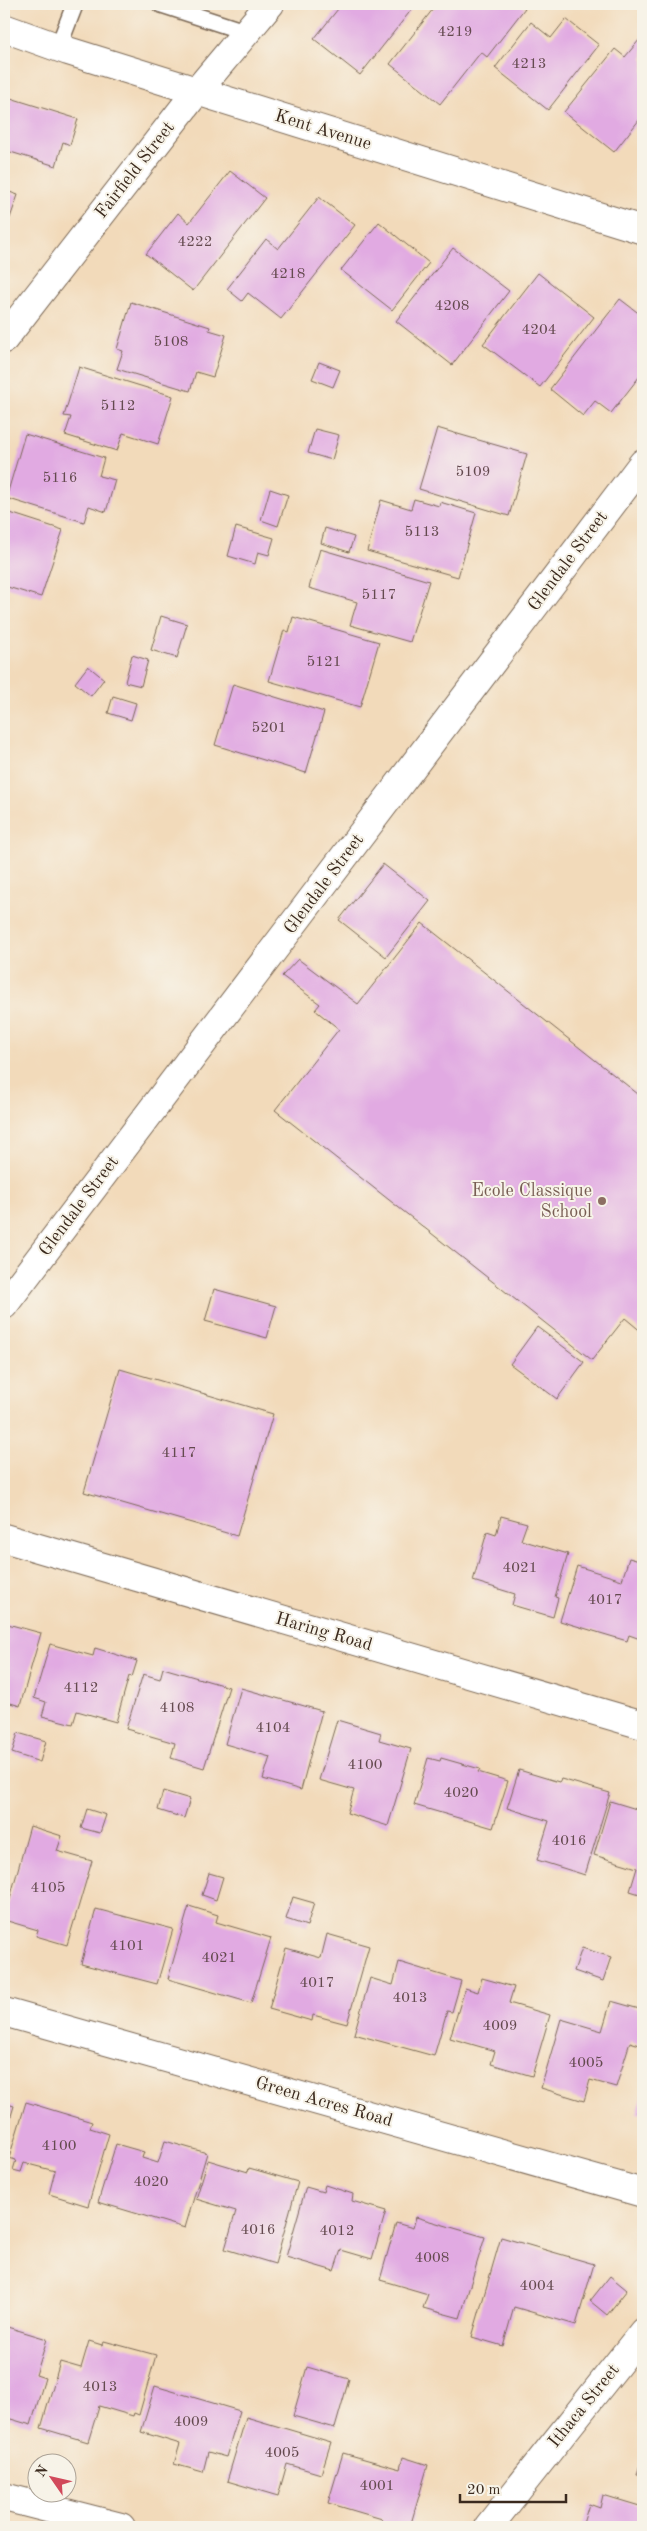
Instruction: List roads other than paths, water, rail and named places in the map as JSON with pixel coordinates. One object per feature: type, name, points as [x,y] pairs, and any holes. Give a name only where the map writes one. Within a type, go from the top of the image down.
[{"type":"street","name":"Fairfield Street","points":[[4,339],[197,91],[270,4]]},
{"type":"street","name":"Kent Avenue","points":[[4,28],[58,48],[643,230]]},
{"type":"street","name":"Glendale Street","points":[[4,1305],[643,463]]},
{"type":"street","name":"Haring Road","points":[[4,1538],[643,1725]]},
{"type":"street","name":"Green Acres Road","points":[[4,2012],[643,2193]]},
{"type":"street","name":"Ithaca Street","points":[[488,2527],[643,2332]]},
{"type":"street","points":[[4,2497],[121,2527]]},
{"type":"lane","points":[[58,48],[76,4]]},
{"type":"lane","points":[[160,4],[246,32]]},
{"type":"place","name":"Ecole Classique School","points":[[602,1201]]}]
